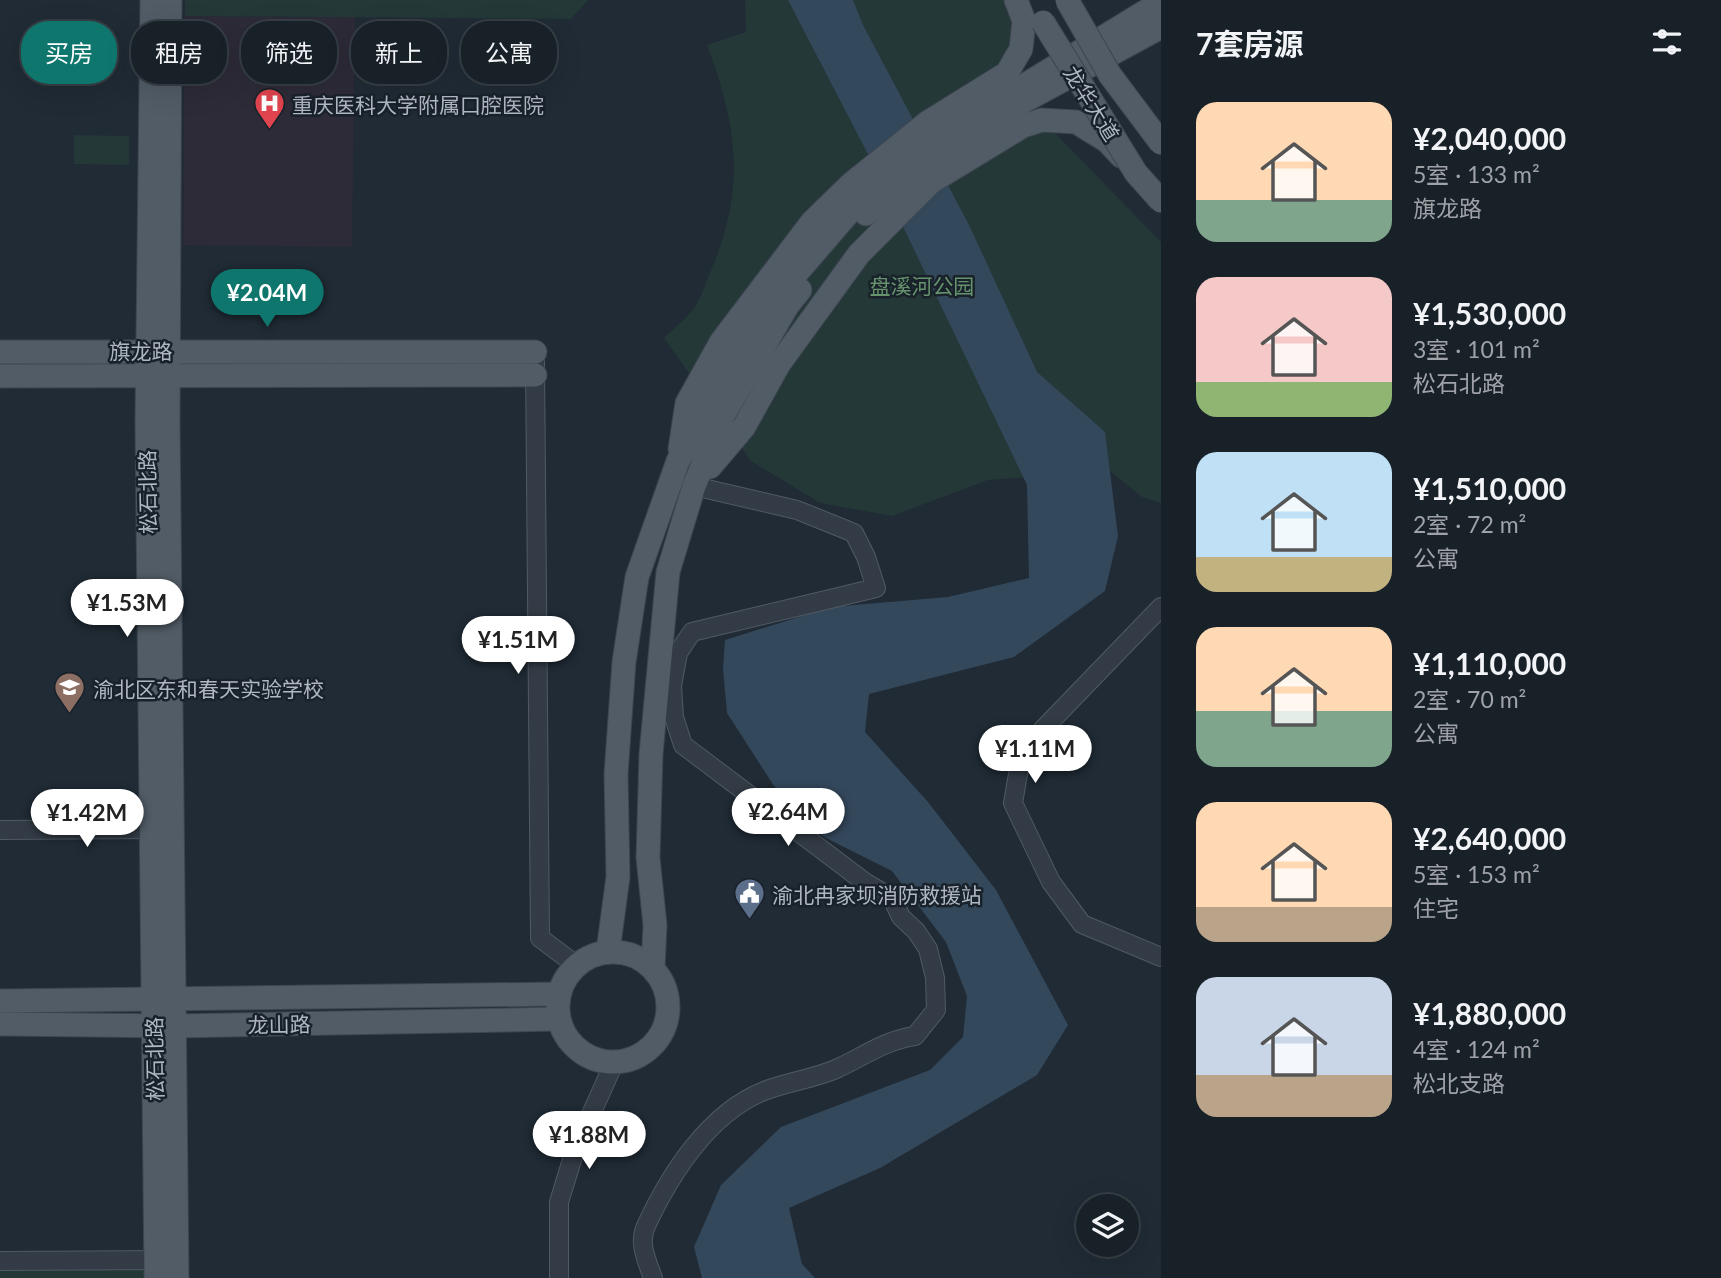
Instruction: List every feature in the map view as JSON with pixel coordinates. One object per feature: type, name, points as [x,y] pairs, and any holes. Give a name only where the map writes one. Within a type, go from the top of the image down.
[{"type":"main road","name":"松石北路","points":[[152,0],[167,1269]]},
{"type":"main road","name":"松石北路","points":[[158,350],[170,0]]},
{"type":"main road","points":[[995,100],[1021,49],[1024,21],[1016,0]]},
{"type":"main road","name":"龙华大道","points":[[1031,0],[1136,173],[1161,201]]},
{"type":"main road","name":"龙华大道","points":[[1067,0],[1110,75],[1161,143]]},
{"type":"main road","points":[[608,951],[618,877],[616,774],[624,662],[637,577],[678,461],[706,413],[732,358],[764,311],[828,232],[870,209],[995,100],[1161,2]]},
{"type":"main road","points":[[653,968],[654,925],[648,858],[652,741],[668,572],[694,486],[724,414],[828,232],[851,184],[928,121],[995,100],[1161,27]]},
{"type":"main road","points":[[694,486],[744,427],[779,365],[859,254],[931,183],[1013,131],[1042,120],[1076,122],[1107,141],[1136,173]]},
{"type":"main road","name":"旗龙路","points":[[0,352],[535,352]]},
{"type":"main road","points":[[0,376],[535,375]]},
{"type":"main road","points":[[608,951],[640,958],[653,968],[664,983],[668,1000],[667,1019],[660,1036],[640,1054],[614,1063],[595,1060],[578,1051],[565,1036],[558,1019],[558,994],[565,978],[576,965],[591,955],[608,951]]},
{"type":"main road","name":"龙山路","points":[[0,1001],[558,994]]},
{"type":"main road","name":"龙山路","points":[[0,1024],[165,1026],[558,1019]]},
{"type":"street","points":[[535,352],[540,938],[576,965]]},
{"type":"street","points":[[653,1278],[644,1255],[643,1233],[671,1174],[690,1151],[731,1111],[763,1091],[836,1069],[894,1039],[915,1037],[936,1010],[934,978],[928,949],[916,931],[901,917],[892,898],[866,883],[683,745],[674,717],[672,686],[678,653],[692,632],[876,588],[866,557],[853,533],[797,510],[694,486]]},
{"type":"street","points":[[1161,607],[1022,751],[1013,803],[1051,882],[1082,924],[1161,957]]},
{"type":"street","points":[[0,830],[162,829]]},
{"type":"street","points":[[559,1278],[559,1202],[575,1150],[614,1063]]},
{"type":"street","points":[[0,1261],[167,1269]]},
{"type":"shaded area","name":"重庆医科大学附属口腔医院","points":[[185,16],[355,17],[355,21],[351,21],[351,84],[354,84],[352,247],[183,245],[184,84],[227,84],[227,21],[185,21]]},
{"type":"green space","points":[[185,0],[588,0],[571,19],[185,16]]},
{"type":"green space","name":"盘溪河公园","points":[[745,0],[1008,0],[1014,20],[1013,38],[1006,54],[994,70],[1161,242],[1161,503],[1142,497],[1110,471],[988,480],[892,516],[820,503],[751,461],[664,338],[687,316],[699,299],[723,238],[730,210],[734,156],[731,129],[707,45],[746,32]]},
{"type":"green space","points":[[74,135],[129,136],[129,165],[74,164]]},
{"type":"green space","points":[[153,1266],[153,1278],[0,1278],[0,1267]]},
{"type":"water","points":[[788,0],[853,0],[863,25],[969,225],[1037,372],[1105,432],[1118,536],[1105,591],[1014,657],[869,694],[865,732],[928,802],[996,890],[1068,1025],[1037,1075],[880,1168],[789,1208],[802,1264],[815,1278],[702,1278],[694,1247],[721,1185],[781,1127],[930,1070],[963,1037],[967,996],[946,942],[892,871],[822,836],[774,786],[727,713],[723,669],[725,640],[831,607],[948,597],[1029,578],[1027,485],[872,162]]},
{"type":"place","name":"重庆医科大学附属口腔医院","points":[[269,131]]},
{"type":"place","name":"渝北区东和春天实验学校","points":[[70,715]]},
{"type":"place","name":"渝北冉家坝消防救援站","points":[[749,921]]}]
